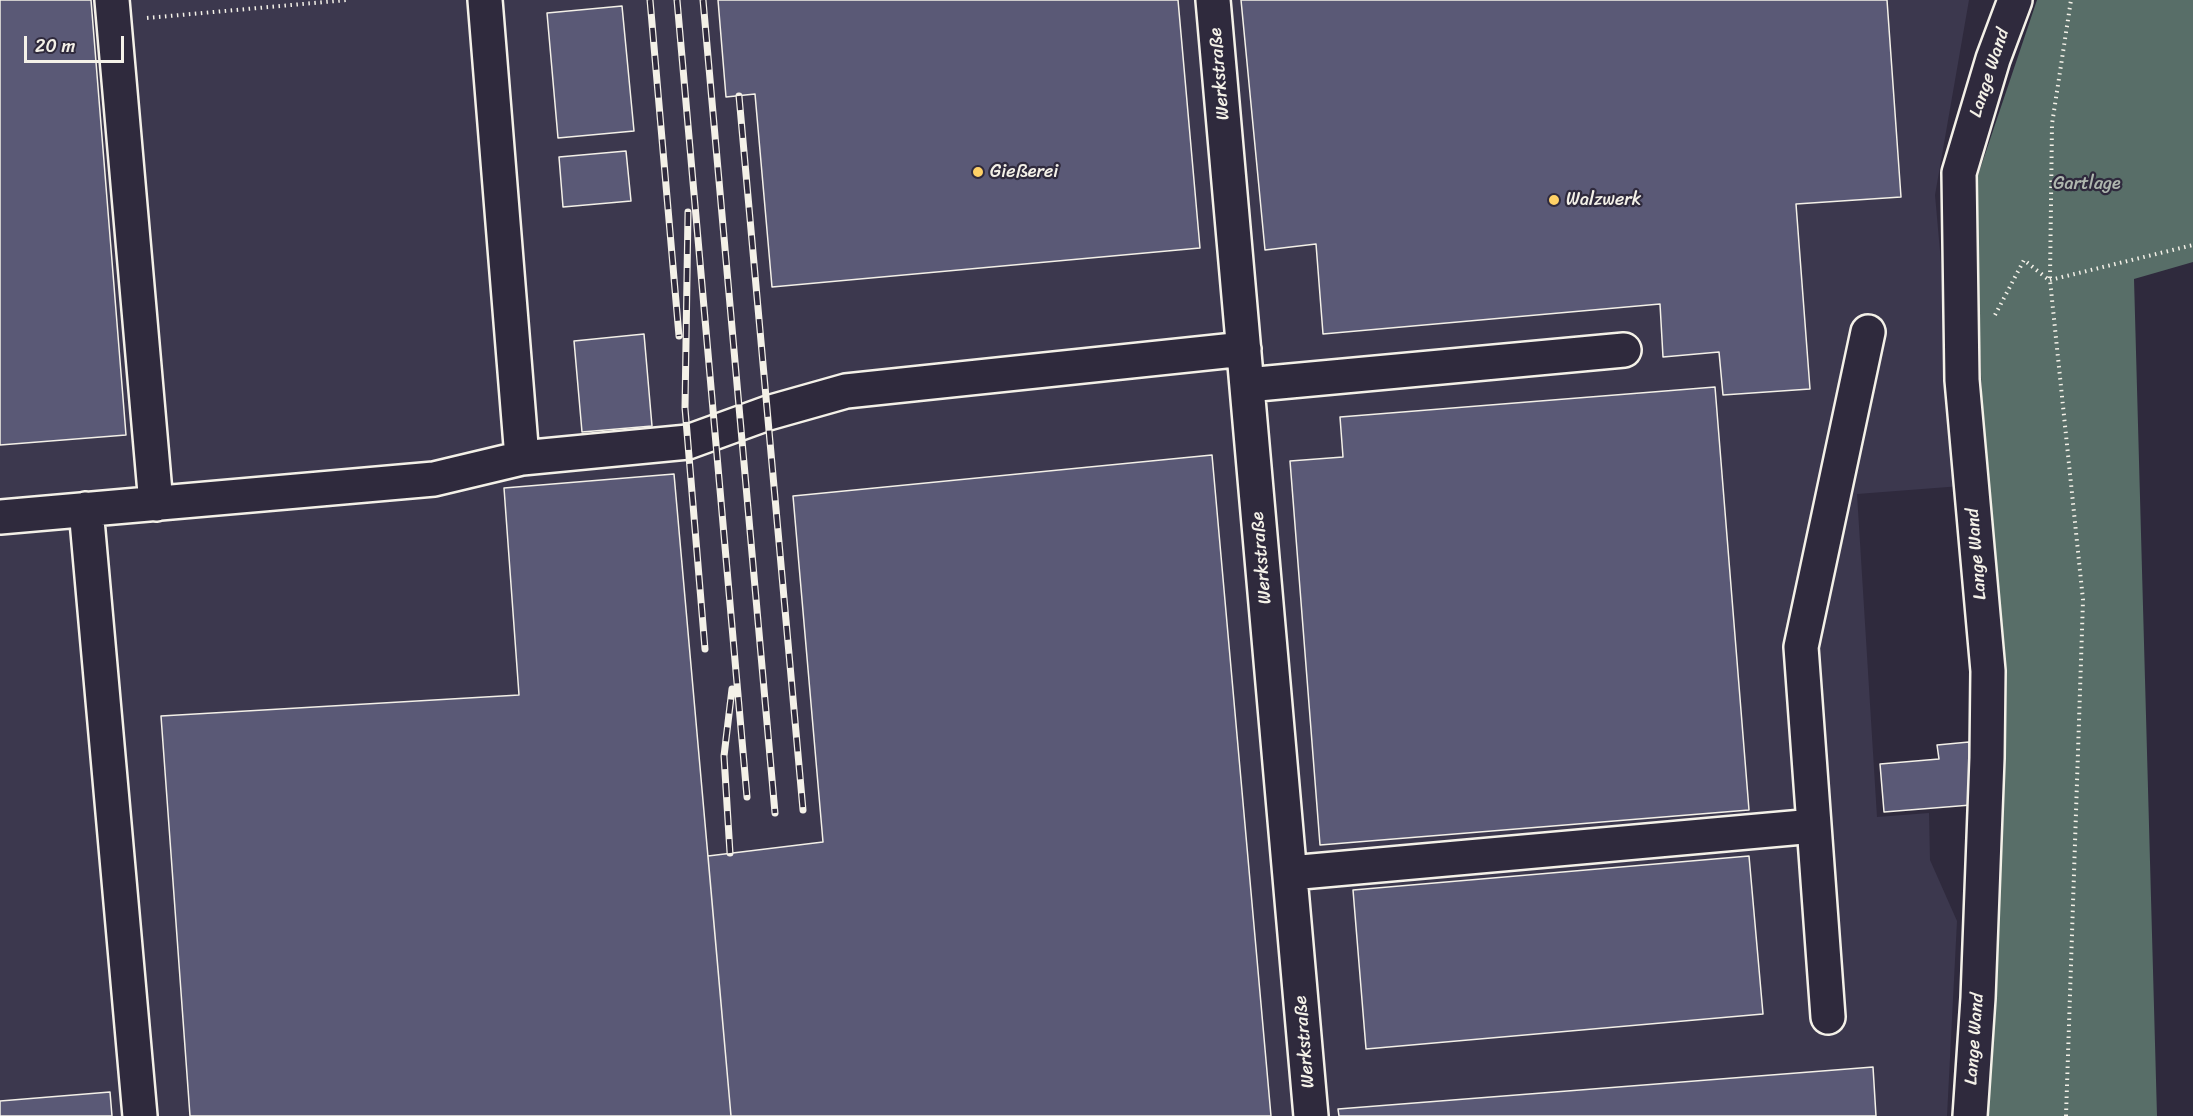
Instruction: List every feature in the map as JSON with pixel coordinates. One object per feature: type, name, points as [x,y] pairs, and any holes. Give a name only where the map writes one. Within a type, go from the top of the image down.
[{"type":"street","points":[[485,0],[522,458]]},
{"type":"street","name":"Werkstraße","points":[[1213,0],[1311,1116]]},
{"type":"street","name":"Lange Wand","points":[[1970,1116],[1988,758],[1988,671],[1962,380],[1959,173],[1993,59],[2015,0]]},
{"type":"street","points":[[113,11],[156,504]]},
{"type":"street","points":[[1828,1017],[1801,647],[1868,332]]},
{"type":"street","points":[[0,517],[434,479],[522,458],[688,442],[768,413],[846,391],[1244,349]]},
{"type":"street","points":[[1246,386],[1624,350]]},
{"type":"street","points":[[86,509],[140,1116]]},
{"type":"street","points":[[1290,873],[1814,826]]},
{"type":"path","points":[[113,11],[346,0]]},
{"type":"path","points":[[2066,1116],[2083,600],[2050,280],[2052,124],[2071,0]]},
{"type":"path","points":[[2050,280],[2193,245]]},
{"type":"path","points":[[1993,320],[2024,260],[2050,280]]},
{"type":"shaded area","points":[[0,0],[1969,0],[1935,195],[1961,486],[1857,494],[1877,817],[1929,813],[1930,860],[1957,921],[1947,1116],[0,1116]]},
{"type":"green space","name":"Gartlage","points":[[2037,0],[2193,0],[2193,262],[2134,279],[2157,1116],[1977,1116],[1996,720],[1973,190]]},
{"type":"building","points":[[0,0],[91,0],[126,435],[0,445]]},
{"type":"building","name":"Gießerei","points":[[718,0],[1178,0],[1200,248],[772,287],[755,94],[726,97]]},
{"type":"building","name":"Walzwerk","points":[[1241,0],[1887,0],[1901,197],[1796,204],[1810,389],[1723,395],[1719,352],[1663,357],[1660,304],[1323,334],[1316,244],[1265,250]]},
{"type":"building","points":[[622,6],[634,131],[558,138],[547,13]]},
{"type":"building","points":[[626,151],[631,201],[563,207],[559,157]]},
{"type":"building","points":[[644,334],[652,426],[582,432],[574,341]]},
{"type":"building","points":[[1715,387],[1749,810],[1320,845],[1290,461],[1343,457],[1340,417]]},
{"type":"building","points":[[1212,455],[1271,1116],[731,1116],[708,856],[823,842],[793,496]]},
{"type":"building","points":[[674,474],[731,1116],[190,1116],[161,716],[519,695],[504,488]]},
{"type":"building","points":[[1969,742],[1971,805],[1884,812],[1880,764],[1939,759],[1937,745]]},
{"type":"building","points":[[1749,856],[1763,1014],[1366,1049],[1353,890]]},
{"type":"building","points":[[1873,1067],[1876,1116],[1339,1116],[1338,1109]]},
{"type":"building","points":[[110,1092],[112,1116],[0,1116],[0,1101]]},
{"type":"railway","points":[[650,0],[679,336]]},
{"type":"railway","points":[[677,0],[747,797]]},
{"type":"railway","points":[[703,0],[775,813]]},
{"type":"railway","points":[[739,96],[803,810]]},
{"type":"railway","points":[[688,212],[685,408],[705,649]]},
{"type":"railway","points":[[730,853],[724,756],[732,689]]},
{"type":"place","name":"Gießerei","points":[[978,172]]},
{"type":"place","name":"Walzwerk","points":[[1554,200]]}]
